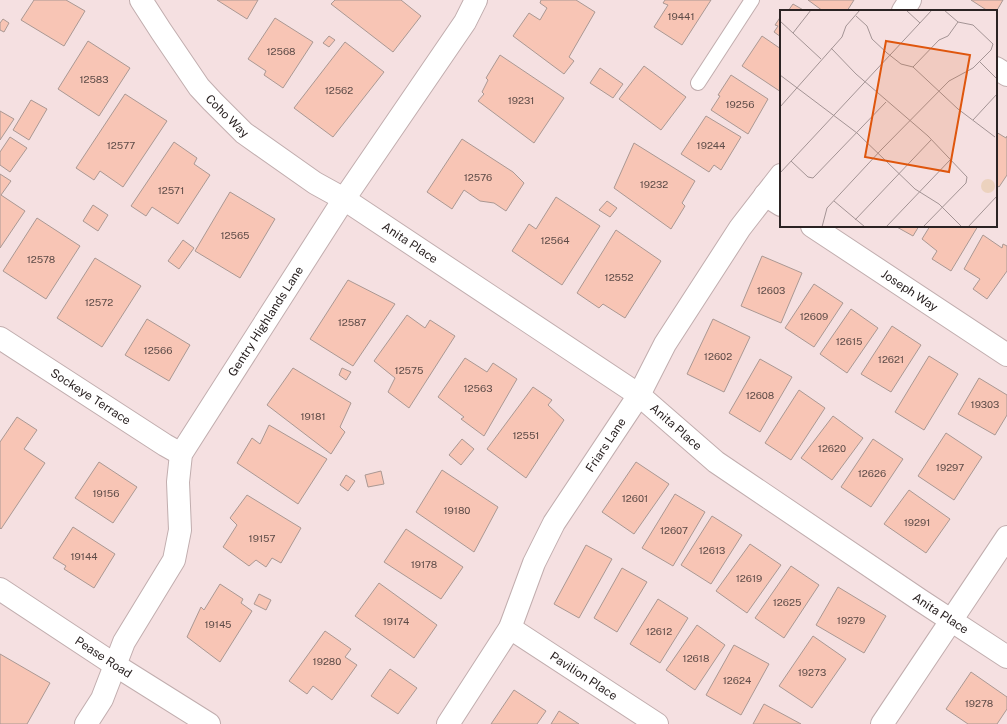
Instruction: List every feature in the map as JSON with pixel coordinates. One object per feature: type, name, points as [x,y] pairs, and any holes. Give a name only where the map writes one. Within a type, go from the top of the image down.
[{"type":"street","name":"Coho Way","points":[[141,0],[199,86],[218,107],[244,132],[263,146],[315,183],[344,199]]},
{"type":"street","name":"Gentry Highlands Lane","points":[[86,724],[102,699],[124,642],[174,560],[180,530],[178,482],[181,454],[344,199],[465,22],[476,0]]},
{"type":"street","points":[[997,69],[1007,75]]},
{"type":"street","name":"Friars Lane","points":[[448,724],[510,628],[534,563],[554,523],[639,395],[665,344],[740,228],[773,200],[780,178]]},
{"type":"street","name":"Anita Place","points":[[344,199],[639,395],[716,462],[1007,657]]},
{"type":"street","name":"Joseph Way","points":[[814,227],[1007,355]]},
{"type":"street","name":"Sockeye Terrace","points":[[0,338],[181,454]]},
{"type":"street","points":[[882,724],[1007,537]]},
{"type":"street","name":"Pease Road","points":[[0,589],[115,665],[209,724]]},
{"type":"street","name":"Pavilion Place","points":[[510,628],[657,724]]},
{"type":"lane","points":[[698,83],[752,0]]},
{"type":"building","points":[[34,0],[66,0],[85,11],[64,46],[21,20]]},
{"type":"building","points":[[217,0],[258,0],[247,19]]},
{"type":"building","points":[[335,0],[401,0],[421,16],[393,52],[331,4]]},
{"type":"building","points":[[541,0],[576,0],[595,12],[569,57],[574,61],[564,74],[513,36],[529,13],[540,20],[547,8],[540,3]]},
{"type":"building","points":[[665,0],[711,0],[682,45],[654,27],[668,5],[663,3]]},
{"type":"building","points":[[808,0],[854,0],[848,10],[822,10]]},
{"type":"building","points":[[971,0],[1003,0],[997,10],[986,10]]},
{"type":"building","points":[[793,4],[803,10],[789,10]]},
{"type":"building","points":[[275,18],[313,42],[283,88],[264,75],[266,71],[248,59]]},
{"type":"building","points":[[780,18],[780,36],[774,32],[778,26],[775,25]]},
{"type":"building","points":[[3,19],[9,23],[4,32],[0,30],[0,23]]},
{"type":"building","points":[[329,36],[335,40],[329,47],[323,43]]},
{"type":"building","points":[[762,36],[780,48],[780,91],[742,66]]},
{"type":"building","points":[[88,41],[130,68],[99,116],[58,89]]},
{"type":"building","points":[[345,42],[384,72],[333,137],[294,108]]},
{"type":"building","points":[[500,55],[564,98],[534,143],[478,101],[484,94],[482,92],[488,80],[486,78]]},
{"type":"building","points":[[644,66],[686,97],[661,130],[619,99]]},
{"type":"building","points":[[600,68],[623,84],[613,98],[590,83]]},
{"type":"building","points":[[731,75],[768,99],[748,134],[711,110],[720,96],[718,95]]},
{"type":"building","points":[[125,94],[167,121],[123,187],[100,171],[94,180],[76,168]]},
{"type":"building","points":[[31,100],[47,109],[29,140],[13,130]]},
{"type":"building","points":[[0,111],[14,119],[0,140]]},
{"type":"building","points":[[706,116],[741,137],[721,170],[714,165],[709,172],[681,154]]},
{"type":"building","points":[[997,133],[1006,138],[1007,136],[1007,175],[999,187],[997,186]]},
{"type":"building","points":[[10,137],[27,148],[10,172],[0,165],[0,152]]},
{"type":"building","points":[[462,139],[513,172],[524,183],[506,211],[494,203],[480,201],[464,190],[452,209],[427,192]]},
{"type":"building","points":[[174,142],[197,158],[194,164],[210,175],[178,224],[152,207],[146,216],[131,206]]},
{"type":"building","points":[[634,143],[695,181],[682,203],[685,206],[671,229],[614,188]]},
{"type":"building","points":[[0,174],[11,181],[1,195],[25,211],[0,248]]},
{"type":"building","points":[[230,192],[275,219],[240,278],[195,251]]},
{"type":"building","points":[[556,197],[600,226],[562,285],[512,251],[529,224],[536,229]]},
{"type":"building","points":[[607,201],[617,208],[610,217],[599,210]]},
{"type":"building","points":[[93,205],[108,215],[98,231],[83,221]]},
{"type":"building","points":[[37,218],[80,246],[46,299],[3,271]]},
{"type":"building","points":[[897,227],[918,227],[913,236]]},
{"type":"building","points":[[929,227],[977,227],[951,271],[932,259],[937,251],[922,239]]},
{"type":"building","points":[[616,230],[661,261],[625,318],[603,304],[599,308],[577,293]]},
{"type":"building","points":[[983,235],[1002,248],[1003,244],[1007,246],[1007,271],[987,299],[973,289],[980,279],[964,269]]},
{"type":"building","points":[[183,240],[194,248],[179,269],[168,261]]},
{"type":"building","points":[[762,256],[802,273],[781,323],[741,306]]},
{"type":"building","points":[[95,258],[141,286],[102,347],[57,318]]},
{"type":"building","points":[[348,280],[395,304],[353,366],[310,339]]},
{"type":"building","points":[[814,284],[843,303],[814,347],[785,328]]},
{"type":"building","points":[[851,309],[878,328],[847,373],[820,354]]},
{"type":"building","points":[[407,315],[425,328],[430,320],[455,336],[409,408],[388,392],[395,378],[374,361]]},
{"type":"building","points":[[147,319],[190,345],[169,381],[125,355]]},
{"type":"building","points":[[713,319],[750,337],[724,392],[687,374]]},
{"type":"building","points":[[892,326],[921,345],[891,392],[861,374]]},
{"type":"building","points":[[929,356],[958,374],[924,430],[895,412]]},
{"type":"building","points":[[465,358],[487,372],[493,363],[517,379],[484,436],[461,419],[464,417],[438,397]]},
{"type":"building","points":[[760,359],[792,377],[760,432],[729,413]]},
{"type":"building","points":[[293,368],[351,403],[340,427],[345,432],[331,454],[267,405]]},
{"type":"building","points":[[342,368],[351,372],[346,380],[339,375]]},
{"type":"building","points":[[979,378],[1007,395],[1007,415],[995,435],[958,414]]},
{"type":"building","points":[[533,387],[552,400],[548,405],[564,420],[526,478],[487,449]]},
{"type":"building","points":[[799,390],[825,408],[791,460],[765,443]]},
{"type":"building","points":[[833,416],[863,438],[832,480],[801,458]]},
{"type":"building","points":[[17,417],[37,430],[24,449],[45,463],[1,529],[0,442]]},
{"type":"building","points":[[269,425],[327,459],[298,504],[237,463],[252,438],[260,444]]},
{"type":"building","points":[[946,433],[982,457],[954,500],[918,476]]},
{"type":"building","points":[[462,439],[474,449],[461,465],[449,455]]},
{"type":"building","points":[[873,439],[903,459],[871,507],[841,487]]},
{"type":"building","points":[[99,462],[137,487],[113,523],[75,498]]},
{"type":"building","points":[[636,462],[669,484],[634,534],[602,512]]},
{"type":"building","points":[[442,470],[498,507],[474,552],[416,512]]},
{"type":"building","points":[[381,471],[384,484],[368,487],[365,475]]},
{"type":"building","points":[[346,475],[355,481],[348,491],[340,485]]},
{"type":"building","points":[[909,490],[950,519],[926,553],[884,524]]},
{"type":"building","points":[[675,494],[705,512],[673,566],[642,548]]},
{"type":"building","points":[[247,495],[301,528],[281,563],[272,558],[266,567],[256,560],[249,566],[223,547],[237,525],[230,518]]},
{"type":"building","points":[[712,516],[742,535],[711,584],[681,565]]},
{"type":"building","points":[[73,527],[115,554],[94,588],[64,569],[66,566],[53,558]]},
{"type":"building","points":[[406,529],[463,567],[441,599],[384,562]]},
{"type":"building","points":[[750,544],[781,565],[747,613],[716,591]]},
{"type":"building","points":[[586,545],[612,559],[579,618],[554,604]]},
{"type":"building","points":[[791,566],[819,585],[784,638],[755,618]]},
{"type":"building","points":[[622,568],[647,582],[617,632],[594,618]]},
{"type":"building","points":[[379,583],[437,625],[414,658],[355,616]]},
{"type":"building","points":[[220,584],[243,599],[241,603],[252,611],[220,662],[187,637],[201,607],[204,610]]},
{"type":"building","points":[[838,587],[886,616],[864,653],[816,625]]},
{"type":"building","points":[[259,594],[271,600],[266,610],[254,604]]},
{"type":"building","points":[[658,599],[688,618],[660,663],[630,644]]},
{"type":"building","points":[[697,625],[725,645],[695,690],[666,670]]},
{"type":"building","points":[[325,631],[351,649],[345,657],[357,665],[332,700],[313,686],[307,694],[289,681]]},
{"type":"building","points":[[813,636],[846,659],[812,708],[779,686]]},
{"type":"building","points":[[734,645],[769,664],[741,715],[706,695]]},
{"type":"building","points":[[0,654],[50,683],[27,724],[0,724]]},
{"type":"building","points":[[390,669],[417,688],[398,714],[371,696]]},
{"type":"building","points":[[971,672],[1007,697],[1007,709],[997,724],[968,724],[946,709]]},
{"type":"building","points":[[514,690],[546,711],[537,724],[491,724]]},
{"type":"building","points":[[764,704],[801,724],[753,724]]},
{"type":"building","points":[[559,711],[579,724],[551,724]]}]
